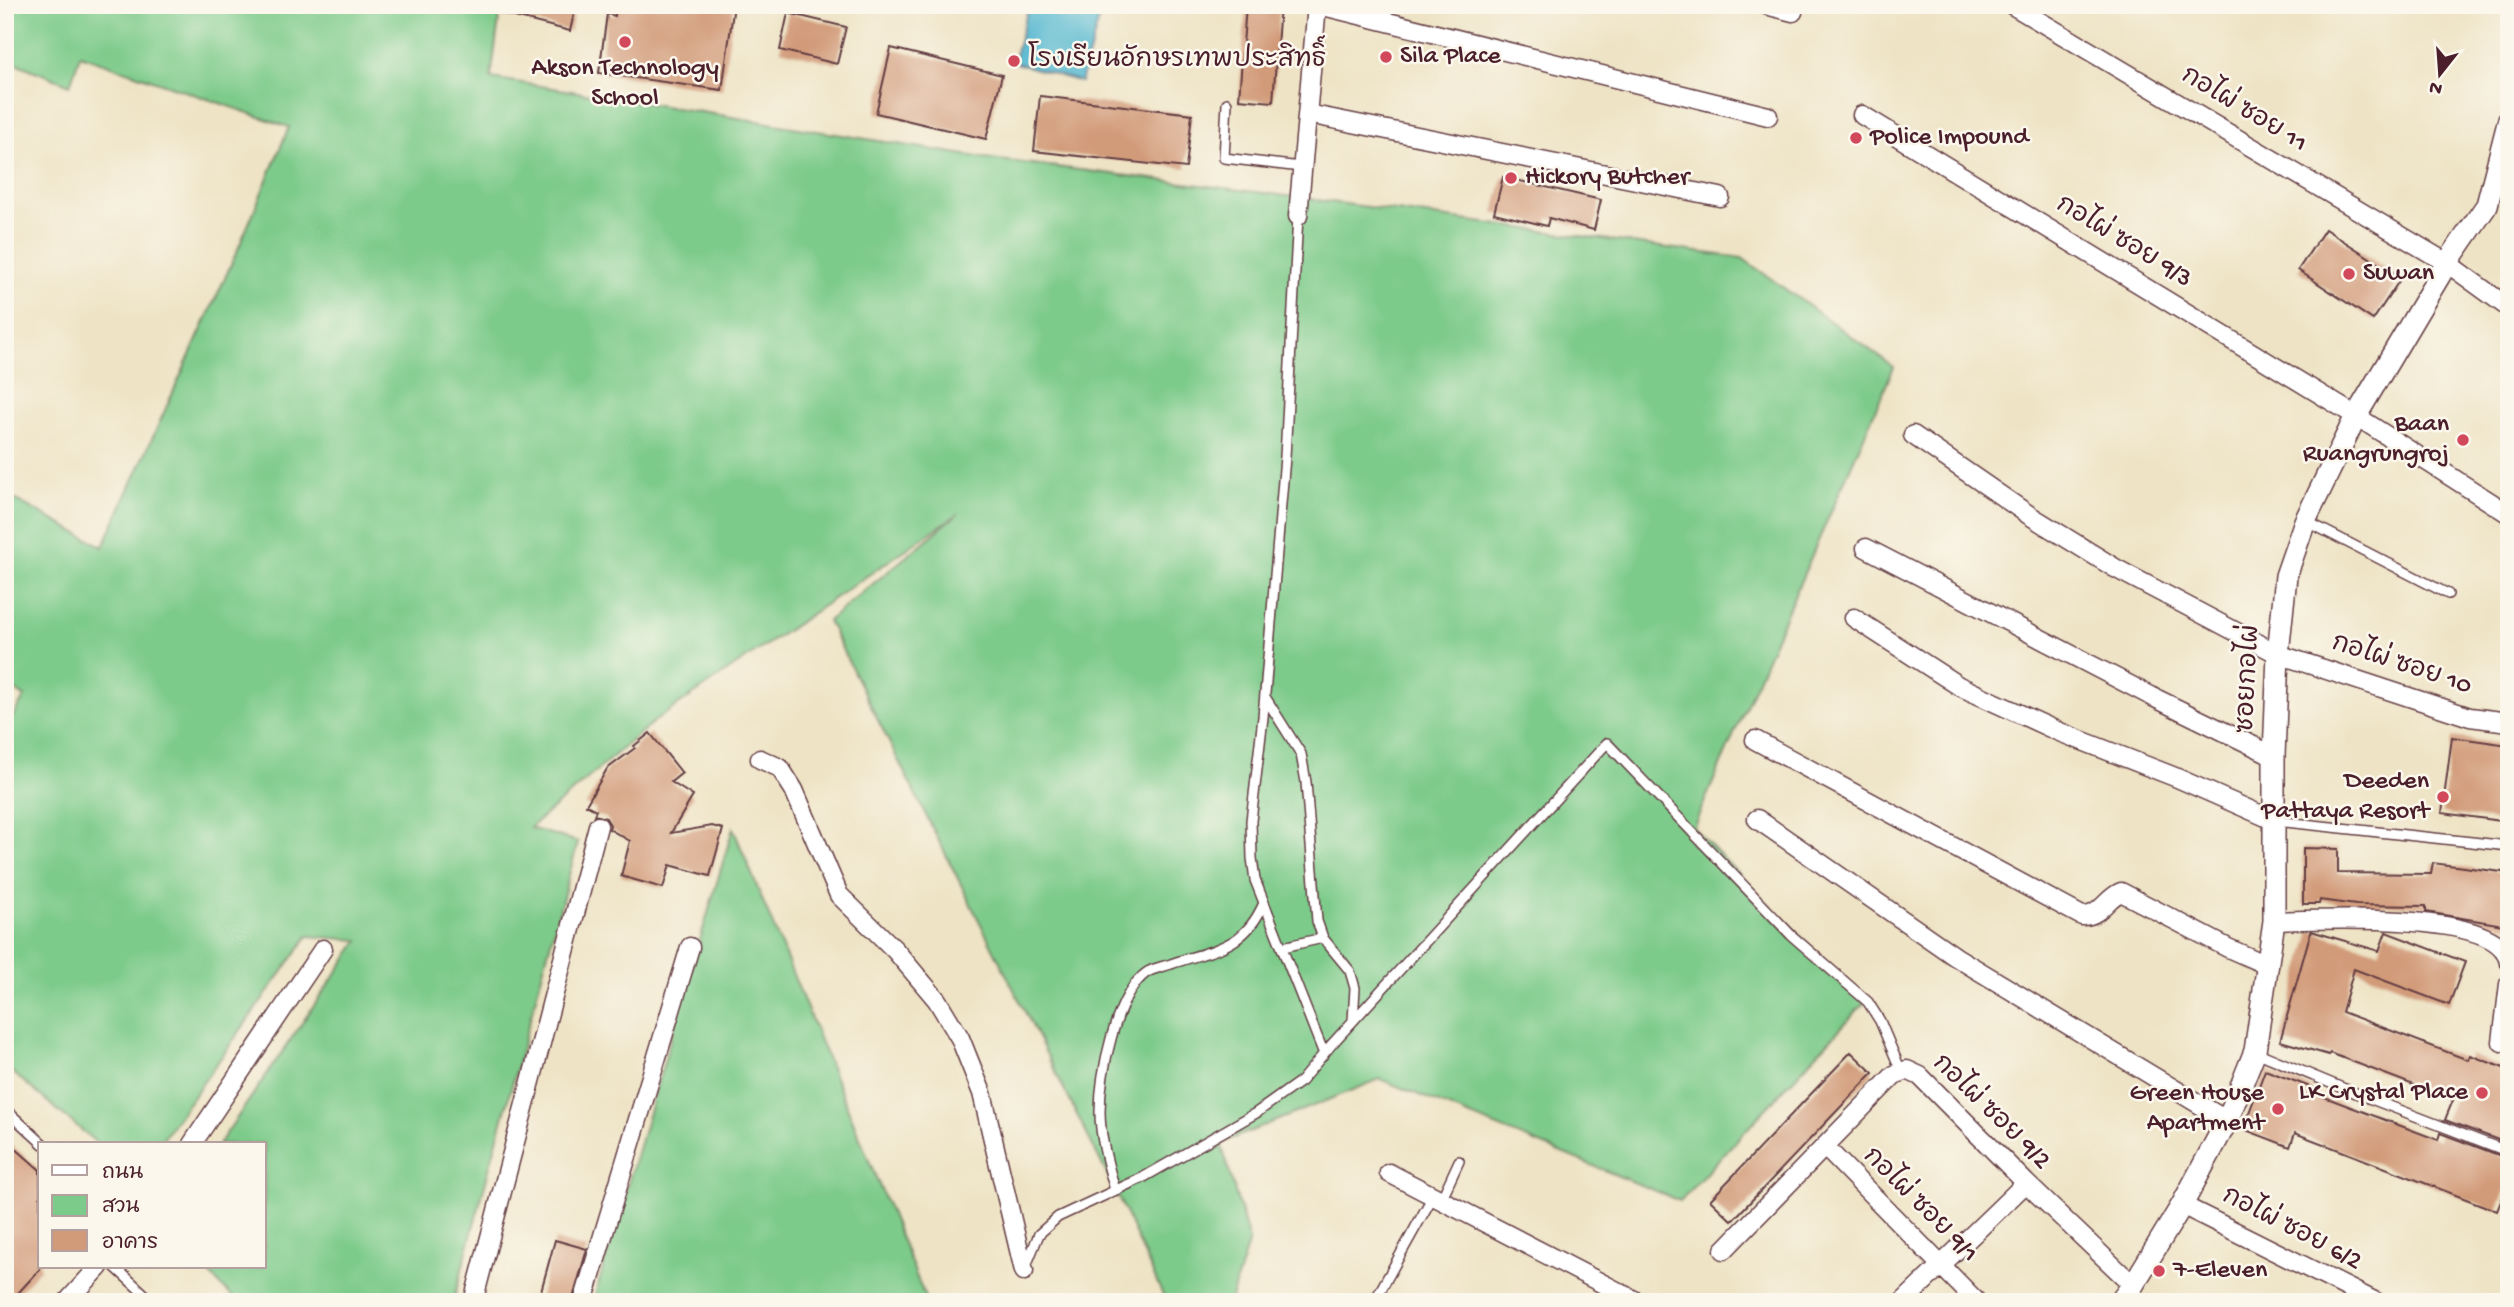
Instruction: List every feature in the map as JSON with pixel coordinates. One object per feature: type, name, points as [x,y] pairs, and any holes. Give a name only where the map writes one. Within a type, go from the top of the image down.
[{"type":"street","points":[[1298,216],[1318,5],[1768,116]]},
{"type":"street","points":[[1766,5],[1793,12]]},
{"type":"street","name":"กอไผ่ ซอย 11","points":[[2012,5],[2447,262],[2509,308]]},
{"type":"street","points":[[1308,114],[1720,197]]},
{"type":"street","name":"กอไผ่ ซอย 9/3","points":[[1862,115],[2356,416],[2509,514]]},
{"type":"street","name":"ซอยกอไผ่","points":[[2126,1293],[2182,1205],[2227,1121],[2255,1051],[2274,921],[2274,756],[2278,654],[2286,576],[2305,521],[2356,416],[2447,262],[2487,205],[2504,157],[2509,120]]},
{"type":"street","name":"กอไผ่ ซอย 10","points":[[1913,435],[2029,515],[2115,568],[2278,654],[2470,717],[2509,722]]},
{"type":"street","points":[[1866,548],[2138,690],[2274,756]]},
{"type":"street","points":[[1854,618],[1959,686],[2057,731],[2175,777],[2276,821]]},
{"type":"street","points":[[1755,740],[2082,916],[2094,914],[2121,892],[2228,948],[2269,966]]},
{"type":"street","points":[[760,759],[780,768],[794,790],[839,895],[895,950],[937,1000],[960,1038],[982,1093],[1024,1271]]},
{"type":"street","points":[[1757,819],[1956,957],[2227,1121]]},
{"type":"street","points":[[473,1302],[598,826]]},
{"type":"street","points":[[2274,921],[2384,918],[2466,930],[2492,939],[2507,954],[2509,961]]},
{"type":"street","points":[[583,1302],[690,947]]},
{"type":"street","points":[[193,1142],[323,949]]},
{"type":"street","points":[[2502,1042],[2509,984]]},
{"type":"street","name":"กอไผ่ ซอย 9/2","points":[[1724,1250],[1901,1071],[1907,1070],[1920,1076],[2026,1183],[2126,1293]]},
{"type":"street","name":"กอไผ่ ซอย 9/1","points":[[1825,1147],[1977,1302]]},
{"type":"street","points":[[1389,1173],[1638,1302]]},
{"type":"street","points":[[1903,1302],[2026,1183]]},
{"type":"street","name":"กอไผ่ ซอย 6/2","points":[[2182,1205],[2376,1302]]},
{"type":"street","points":[[67,1302],[98,1268]]},
{"type":"lane","points":[[1227,103],[1224,158],[1301,167]]},
{"type":"lane","points":[[1298,216],[1285,457],[1265,697],[1251,821],[1252,858],[1255,880],[1324,1054]]},
{"type":"lane","points":[[2305,521],[2448,594]]},
{"type":"lane","points":[[1265,697],[1301,754],[1307,782],[1317,921],[1323,938],[1350,971],[1354,988],[1353,1021]]},
{"type":"lane","points":[[1024,1271],[1039,1234],[1058,1217],[1144,1177],[1256,1113],[1301,1081],[1607,743],[1791,935],[1868,1002],[1880,1021],[1901,1071]]},
{"type":"lane","points":[[2276,821],[2509,846]]},
{"type":"lane","points":[[1115,1190],[1104,1149],[1100,1112],[1109,1044],[1120,1013],[1137,982],[1148,972],[1233,943],[1248,932],[1264,903]]},
{"type":"lane","points":[[1283,947],[1323,938]]},
{"type":"lane","points":[[2255,1051],[2509,1152]]},
{"type":"lane","points":[[5,1109],[41,1142]]},
{"type":"lane","points":[[1374,1302],[1459,1161]]},
{"type":"lane","points":[[116,1268],[153,1302]]},
{"type":"green space","points":[[5,5],[501,5],[491,78],[984,158],[1742,258],[1894,367],[1693,828],[1865,1002],[1680,1201],[1380,1079],[1221,1143],[1249,1240],[1230,1302],[1166,1302],[1115,1190],[828,621],[959,513],[652,723],[530,828],[578,842],[453,1302],[238,1302],[203,1268],[266,1268],[266,1142],[220,1142],[359,940],[308,936],[160,1142],[96,1142],[5,1066],[5,729],[25,696],[5,685],[5,494],[103,547],[239,247],[289,127],[80,55],[70,85],[5,59]]},
{"type":"green space","points":[[733,828],[927,1302],[593,1302]]},
{"type":"water","points":[[1029,5],[1103,5],[1081,82],[1013,62]]},
{"type":"building","points":[[492,5],[576,5],[570,31],[491,11]]},
{"type":"building","points":[[616,5],[734,5],[722,90],[599,73],[607,14],[615,16]]},
{"type":"building","points":[[1246,5],[1280,5],[1273,102],[1239,99]]},
{"type":"building","points":[[788,13],[846,27],[837,64],[780,50]]},
{"type":"building","points":[[891,48],[1002,75],[986,139],[876,113]]},
{"type":"building","points":[[1040,96],[1192,114],[1186,168],[1034,151]]},
{"type":"building","points":[[1503,177],[1601,200],[1594,230],[1549,218],[1547,226],[1494,213]]},
{"type":"building","name":"Suwan","points":[[2325,229],[2401,278],[2373,320],[2298,270]]},
{"type":"building","points":[[650,733],[682,773],[671,782],[693,796],[671,833],[712,826],[723,829],[710,876],[670,865],[663,888],[621,876],[630,841],[609,829],[606,818],[594,815],[596,810],[586,805],[607,769]]},
{"type":"building","points":[[2452,737],[2509,745],[2509,822],[2442,813]]},
{"type":"building","points":[[2303,848],[2338,849],[2338,873],[2431,874],[2433,863],[2509,873],[2509,926],[2426,912],[2426,906],[2356,905],[2320,900],[2319,904],[2303,904]]},
{"type":"building","points":[[2311,931],[2379,951],[2386,932],[2465,962],[2449,1005],[2354,969],[2342,1012],[2468,1060],[2470,1055],[2509,1070],[2509,1144],[2445,1120],[2453,1100],[2330,1053],[2329,1055],[2280,1041]]},
{"type":"building","points":[[1851,1052],[1873,1073],[1732,1221],[1710,1200]]},
{"type":"building","points":[[2265,1070],[2313,1088],[2311,1092],[2438,1140],[2440,1133],[2509,1159],[2509,1181],[2497,1211],[2295,1133],[2290,1147],[2243,1129]]},
{"type":"building","points":[[5,1139],[38,1168],[40,1269],[10,1302],[5,1302]]},
{"type":"building","points":[[555,1240],[587,1249],[572,1302],[538,1302]]},
{"type":"place","name":"Akson Technology School","points":[[625,42]]},
{"type":"place","name":"Sila Place","points":[[1386,57]]},
{"type":"place","name":"โรงเรียนอักษรเทพประสิทธิ์","points":[[1014,61]]},
{"type":"place","name":"Police Impound","points":[[1856,138]]},
{"type":"place","name":"Hickory Butcher","points":[[1511,178]]},
{"type":"place","name":"Suwan","points":[[2349,274]]},
{"type":"place","name":"Baan Ruangrungroj","points":[[2463,440]]},
{"type":"place","name":"Deeden Pattaya Resort","points":[[2443,797]]},
{"type":"place","name":"LK Crystal Place","points":[[2482,1093]]},
{"type":"place","name":"Green House Apartment","points":[[2278,1109]]},
{"type":"place","name":"7-Eleven","points":[[2159,1271]]}]
